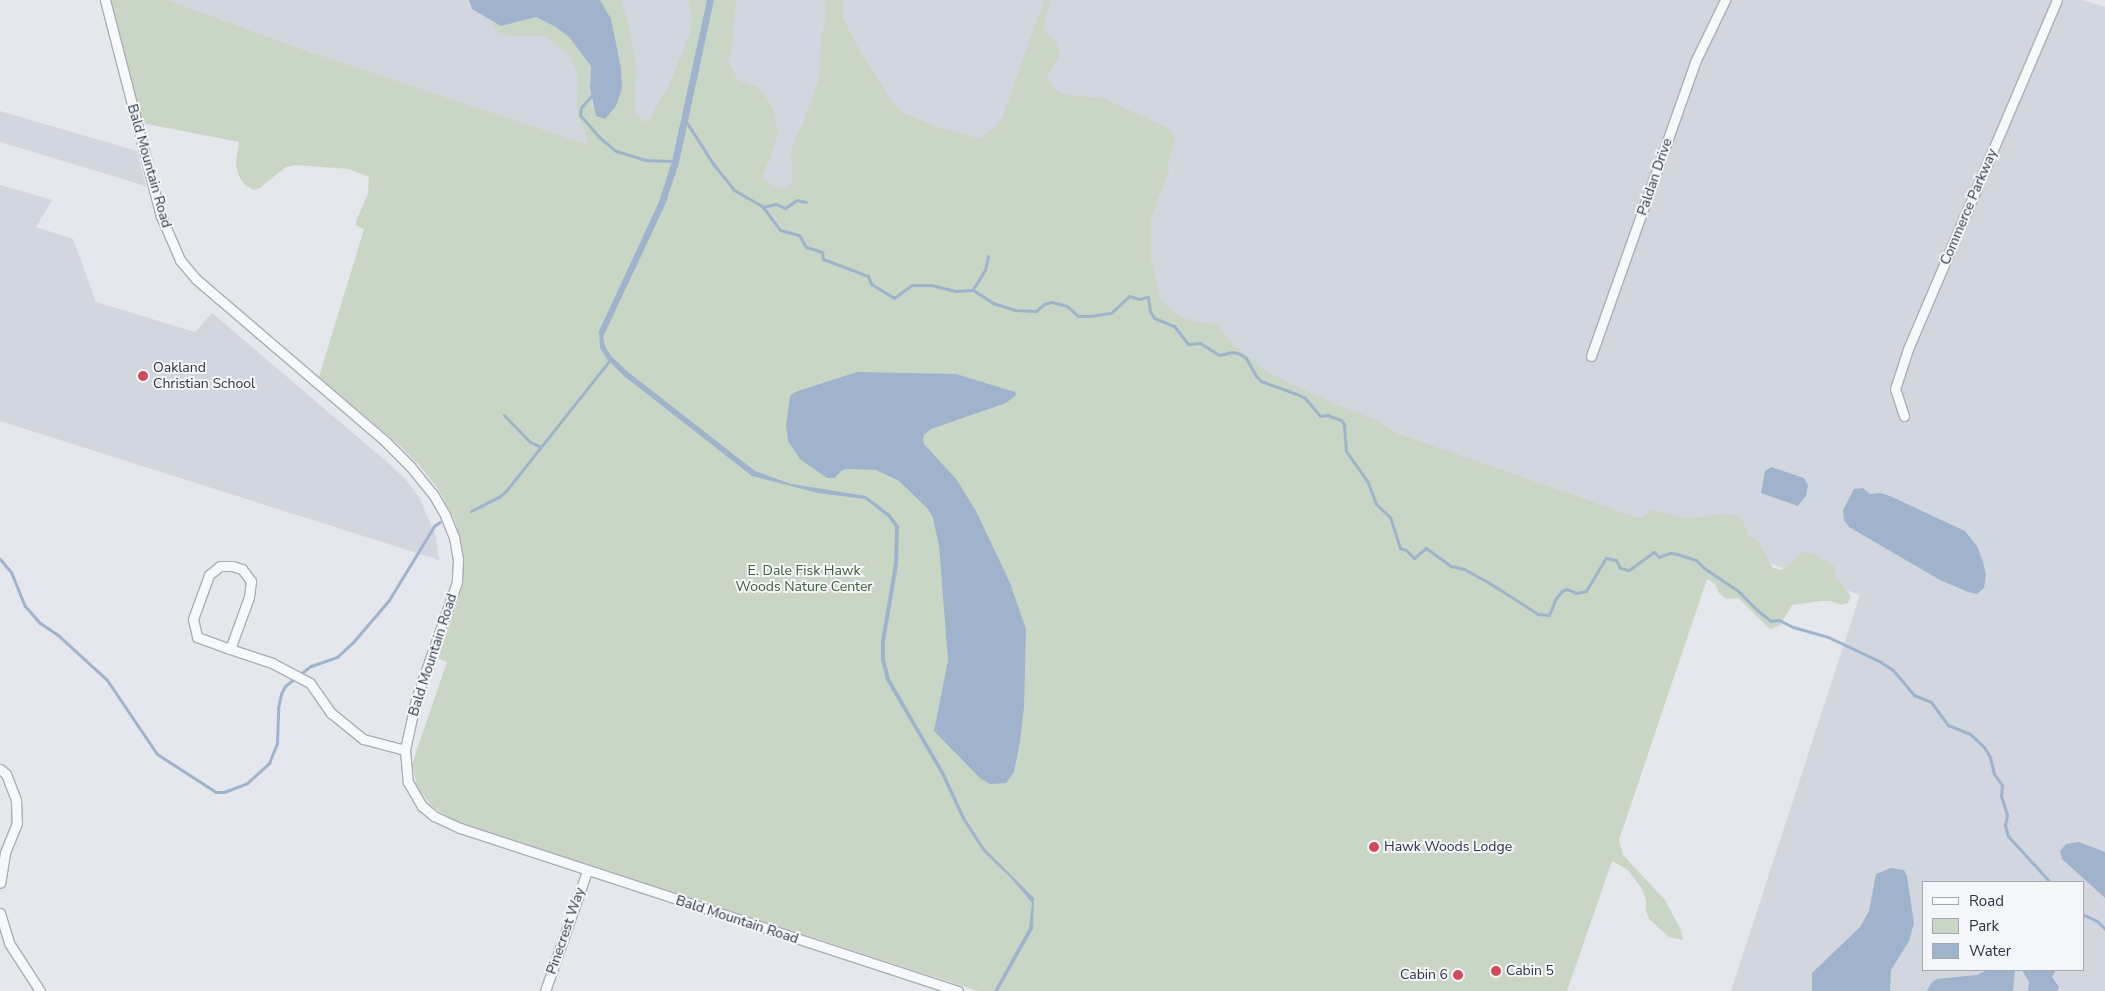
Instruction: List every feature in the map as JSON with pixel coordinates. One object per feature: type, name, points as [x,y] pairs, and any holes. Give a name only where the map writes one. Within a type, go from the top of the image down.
[{"type":"street","name":"Bald Mountain Road","points":[[105,0],[161,216],[180,260],[203,285],[386,442],[410,466],[433,494],[454,536],[458,560],[457,582],[416,699],[405,750],[408,782],[422,806],[434,816],[460,828],[958,991]]},
{"type":"street","name":"Paldan Drive","points":[[1592,356],[1695,62],[1725,0]]},
{"type":"street","name":"Commerce Parkway","points":[[1904,416],[1895,389],[1908,349],[2057,0]]},
{"type":"street","points":[[230,649],[250,597],[251,581],[242,570],[232,566],[220,566],[209,575],[193,618],[197,637],[230,649],[272,663],[310,683],[331,713],[363,739],[405,750]]},
{"type":"street","points":[[0,768],[6,774],[16,800],[16,823],[5,853],[0,883]]},
{"type":"street","name":"Pinecrest Way","points":[[545,991],[587,871]]},
{"type":"street","points":[[0,913],[9,943],[40,991]]},
{"type":"shaded area","points":[[168,0],[2082,0],[2105,7],[2105,991],[1731,991],[1860,595],[1397,433],[956,275],[310,52]]},
{"type":"shaded area","points":[[0,111],[137,151],[146,186],[0,142]]},
{"type":"shaded area","name":"Oakland Christian School","points":[[0,185],[52,200],[36,227],[73,239],[96,302],[195,332],[212,313],[386,461],[406,480],[419,497],[436,536],[439,560],[0,421]]},
{"type":"green space","name":"E. Dale Fisk Hawk Woods Nature Center","points":[[111,0],[168,0],[310,52],[588,145],[584,128],[578,118],[577,73],[571,56],[544,36],[510,36],[497,32],[491,21],[501,26],[536,17],[556,27],[569,37],[591,66],[589,81],[592,107],[616,106],[622,89],[621,68],[611,19],[600,0],[621,0],[630,30],[636,70],[634,110],[642,121],[648,121],[670,83],[690,33],[692,17],[688,0],[707,0],[669,172],[675,174],[714,0],[736,0],[733,39],[728,62],[738,80],[757,87],[765,95],[773,110],[778,131],[775,145],[762,176],[768,183],[782,189],[790,185],[793,178],[791,154],[795,137],[803,123],[819,79],[821,42],[826,13],[824,0],[842,0],[842,16],[859,49],[890,99],[902,112],[937,127],[980,139],[995,127],[1003,116],[1044,0],[1051,0],[1045,19],[1044,31],[1057,44],[1059,56],[1047,78],[1054,89],[1067,95],[1103,98],[1168,128],[1175,137],[1168,162],[1169,172],[1151,217],[1151,259],[1161,301],[1181,317],[1197,322],[1217,324],[1231,342],[1269,373],[1337,405],[1372,418],[1397,433],[1640,518],[1652,510],[1689,519],[1722,514],[1736,515],[1744,523],[1748,535],[1757,540],[1773,568],[1781,570],[1793,562],[1801,552],[1812,553],[1834,566],[1834,576],[1851,596],[1848,603],[1841,605],[1831,601],[1821,601],[1792,605],[1780,625],[1770,629],[1738,598],[1726,599],[1719,593],[1715,584],[1707,579],[1619,840],[1623,855],[1665,900],[1681,930],[1683,940],[1669,937],[1649,919],[1642,889],[1628,870],[1612,861],[1567,991],[978,991],[478,829],[452,819],[431,806],[417,786],[412,764],[447,662],[437,658],[458,601],[463,578],[463,553],[455,521],[439,490],[419,465],[398,444],[319,377],[364,229],[356,225],[356,221],[368,194],[369,177],[349,169],[295,165],[286,167],[260,188],[253,190],[244,184],[238,174],[236,163],[239,142],[142,123]]},
{"type":"water","points":[[469,0],[600,0],[611,19],[621,68],[622,89],[616,106],[605,119],[596,116],[590,88],[591,66],[569,37],[556,27],[536,17],[501,26],[472,9]]},
{"type":"water","points":[[707,0],[714,0],[679,163],[665,205],[603,337],[605,346],[611,356],[628,372],[755,471],[791,484],[866,496],[890,514],[899,526],[898,565],[885,641],[885,659],[890,679],[944,772],[965,818],[985,849],[1034,898],[1033,929],[998,991],[994,991],[1029,928],[1032,903],[1011,878],[983,851],[962,819],[941,774],[886,680],[881,660],[881,641],[894,564],[895,527],[888,517],[865,499],[818,493],[752,476],[624,376],[607,359],[600,348],[599,331],[659,202],[672,161]]},
{"type":"water","points":[[857,372],[956,374],[1015,392],[1016,395],[1006,403],[931,429],[924,435],[923,439],[924,444],[957,480],[977,513],[1010,583],[1026,629],[1024,707],[1020,742],[1014,772],[1006,783],[990,784],[981,779],[934,731],[948,660],[939,546],[933,518],[928,509],[899,481],[876,470],[846,469],[841,471],[835,478],[827,478],[800,459],[788,441],[786,426],[790,396],[795,392]]},
{"type":"water","points":[[1771,467],[1804,478],[1808,485],[1806,496],[1798,506],[1761,493],[1765,471]]},
{"type":"water","points":[[1863,488],[1870,494],[1880,493],[1890,496],[1965,531],[1977,546],[1983,562],[1986,575],[1984,588],[1977,594],[1940,580],[1849,527],[1844,520],[1843,510],[1854,489]]},
{"type":"water","points":[[2079,842],[2105,852],[2105,898],[2062,859],[2060,851],[2066,844]]},
{"type":"water","points":[[1891,868],[1904,870],[1907,876],[1914,923],[1909,941],[1891,970],[1890,991],[1812,991],[1812,973],[1860,927],[1869,911],[1876,874]]},
{"type":"water","points":[[1985,971],[2015,971],[2013,991],[1927,991],[1931,983],[1937,979],[1977,975]]},
{"type":"water","points":[[2023,971],[2055,971],[2052,977],[2059,987],[2057,991],[2028,991],[2029,982]]},
{"type":"waterway","points":[[593,94],[581,108],[580,115],[598,136],[616,151],[645,160],[672,161]]},
{"type":"waterway","points":[[687,123],[714,165],[734,190],[762,206],[780,230],[799,235],[806,247],[822,252],[823,259],[868,276],[871,284],[894,298],[912,285],[931,285],[955,291],[973,290],[993,303],[1014,310],[1036,311],[1044,304],[1052,302],[1067,306],[1078,316],[1091,316],[1111,313],[1129,296],[1139,299],[1148,297],[1150,311],[1154,318],[1174,326],[1188,344],[1200,343],[1219,355],[1233,352],[1240,354],[1246,358],[1261,381],[1305,398],[1320,416],[1327,415],[1341,420],[1344,424],[1346,451],[1368,483],[1376,504],[1390,517],[1400,548],[1406,550],[1414,558],[1426,548],[1451,566],[1464,569],[1538,614],[1549,615],[1556,598],[1562,591],[1567,589],[1576,593],[1586,591],[1606,558],[1616,560],[1620,568],[1629,570],[1654,552],[1659,557],[1670,553],[1696,560],[1704,568],[1737,590],[1771,621],[1779,620],[1793,627],[1828,637],[1879,661],[1893,670],[1914,695],[1931,702],[1948,725],[1970,734],[1984,747],[1990,757],[1994,774],[2002,785],[2001,796],[2007,815],[2005,825],[2008,836],[2049,881]]},
{"type":"waterway","points":[[763,207],[776,204],[785,208],[797,200],[806,202]]},
{"type":"waterway","points":[[973,289],[985,270],[988,256]]},
{"type":"waterway","points":[[471,511],[499,497],[506,491],[609,361]]},
{"type":"waterway","points":[[504,415],[530,442],[541,447]]},
{"type":"waterway","points":[[0,559],[11,572],[25,606],[40,623],[59,636],[107,680],[157,754],[216,792],[224,792],[247,783],[269,763],[277,743],[278,708],[285,686],[311,666],[337,657],[354,641],[389,600],[434,526],[440,522]]},
{"type":"waterway","points":[[2085,915],[2097,921],[2105,929]]},
{"type":"place","name":"Oakland Christian School","points":[[143,376]]},
{"type":"place","name":"Hawk Woods Lodge","points":[[1374,847]]},
{"type":"place","name":"Cabin 5","points":[[1496,971]]},
{"type":"place","name":"Cabin 6","points":[[1458,975]]}]
